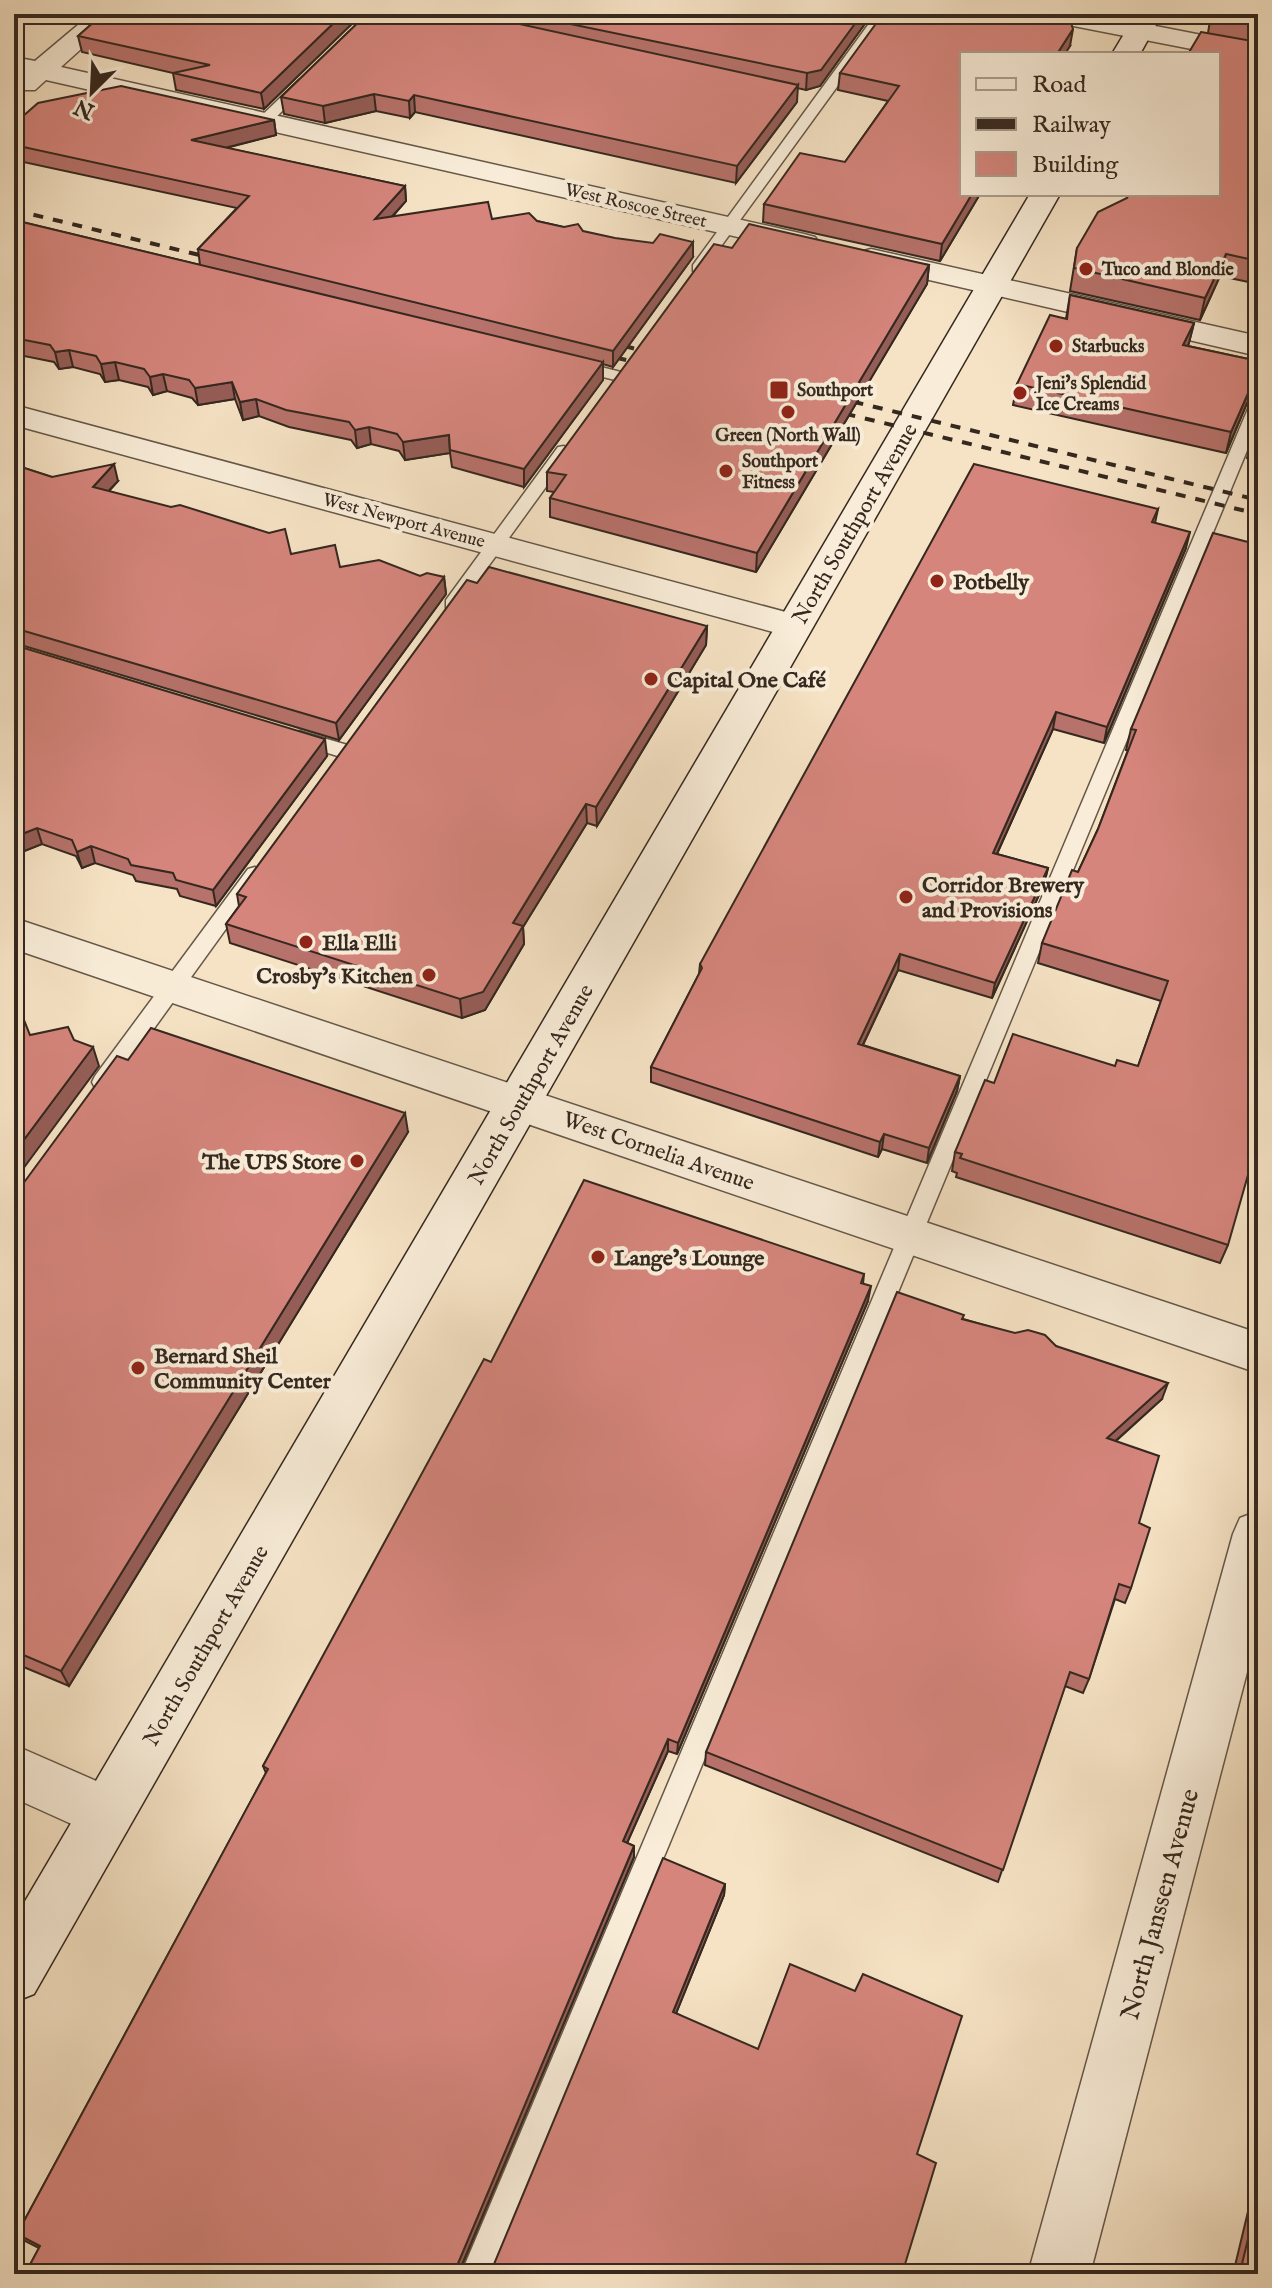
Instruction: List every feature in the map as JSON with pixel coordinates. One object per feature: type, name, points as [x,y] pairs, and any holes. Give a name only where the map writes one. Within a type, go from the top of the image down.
[{"type":"street","points":[[14,93],[27,68],[107,14]]},
{"type":"street","points":[[1053,14],[1258,54]]},
{"type":"street","name":"West Roscoe Street","points":[[27,68],[1258,346]]},
{"type":"street","name":"North Southport Avenue","points":[[14,1974],[1044,196]]},
{"type":"street","name":"West Newport Avenue","points":[[14,415],[795,626]]},
{"type":"street","name":"West Cornelia Avenue","points":[[14,933],[1258,1353]]},
{"type":"street","name":"North Janssen Avenue","points":[[1059,2274],[1258,1534]]},
{"type":"street","points":[[14,1771],[107,1813]]},
{"type":"lane","points":[[686,284],[813,98],[883,14]]},
{"type":"lane","points":[[264,121],[317,69]]},
{"type":"lane","points":[[604,396],[634,356]]},
{"type":"lane","points":[[557,361],[619,376]]},
{"type":"lane","points":[[476,2274],[1258,404]]},
{"type":"lane","points":[[444,615],[578,432]]},
{"type":"lane","points":[[284,733],[344,751]]},
{"type":"lane","points":[[94,1094],[269,854]]},
{"type":"building","points":[[103,14],[343,14],[261,93],[173,73],[210,65],[78,36]]},
{"type":"building","points":[[367,14],[474,14],[798,85],[737,166],[414,95],[409,101],[374,94],[323,106],[281,97]]},
{"type":"building","points":[[522,14],[862,14],[821,70],[807,73]]},
{"type":"building","points":[[883,14],[1068,14],[1073,29],[1058,52],[960,52],[960,196],[971,196],[942,244],[764,204],[800,153],[845,162],[899,86],[840,73]]},
{"type":"building","points":[[1224,14],[1258,14],[1258,21]]},
{"type":"building","points":[[1201,32],[1258,42],[1258,261],[1226,254],[1205,298],[1074,268],[1077,248],[1098,212],[1128,196],[1220,196],[1220,52],[1189,52]]},
{"type":"building","points":[[121,86],[274,120],[191,140],[405,186],[375,219],[488,202],[492,219],[529,213],[537,221],[564,227],[578,224],[583,231],[615,238],[653,243],[660,234],[693,242],[613,351],[198,249],[249,196],[14,145],[14,124],[38,103]]},
{"type":"building","points":[[14,220],[603,362],[524,469],[450,450],[449,435],[403,442],[397,434],[369,427],[355,430],[349,422],[286,410],[256,399],[240,402],[232,382],[195,388],[189,380],[163,374],[150,377],[144,369],[115,362],[101,364],[96,356],[69,350],[55,352],[50,345],[14,338]]},
{"type":"building","points":[[749,224],[929,265],[757,553],[550,498],[566,475],[547,472],[714,244],[732,248]]},
{"type":"building","points":[[1070,295],[1194,323],[1183,345],[1258,361],[1258,379],[1253,382],[1231,432],[1017,384],[1050,315],[1067,319]]},
{"type":"building","points":[[14,461],[19,462],[21,467],[52,477],[114,464],[93,487],[171,507],[180,505],[269,533],[285,529],[291,554],[335,545],[340,567],[379,560],[420,576],[427,573],[444,577],[336,723],[14,628]]},
{"type":"building","points":[[974,464],[1158,509],[1152,522],[1190,532],[1107,727],[1056,712],[993,853],[1048,868],[995,983],[900,954],[858,1044],[960,1076],[929,1148],[884,1134],[880,1142],[651,1067],[702,968],[700,964]]},
{"type":"building","points":[[1258,518],[1258,1140],[1228,1245],[960,1158],[962,1154],[955,1152],[985,1080],[994,1083],[1013,1034],[1115,1066],[1117,1060],[1138,1066],[1168,981],[1042,943],[1072,870],[1078,872],[1098,829],[1136,730],[1131,729],[1213,533],[1248,542]]},
{"type":"building","points":[[489,567],[707,626],[596,807],[586,804],[513,923],[523,926],[483,992],[460,999],[226,924],[246,897],[237,894],[467,580],[477,583]]},
{"type":"building","points":[[14,645],[325,739],[213,890],[176,880],[173,873],[131,865],[128,859],[91,846],[77,852],[72,840],[37,828],[17,836],[14,822]]},
{"type":"building","points":[[20,1010],[30,1035],[68,1027],[74,1040],[93,1047],[14,1153],[14,1011]]},
{"type":"building","points":[[151,1028],[405,1113],[61,1671],[14,1651],[14,1193],[117,1056],[128,1060]]},
{"type":"building","points":[[584,1180],[864,1274],[861,1283],[871,1286],[678,1743],[668,1739],[623,1841],[634,1846],[456,2268],[492,2269],[663,1858],[725,1884],[673,2012],[758,2049],[790,1964],[855,1991],[863,1974],[962,2016],[917,2154],[936,2163],[902,2274],[25,2274],[40,2246],[17,2234],[268,1769],[263,1766],[484,1359],[491,1362]]},
{"type":"building","points":[[897,1292],[964,1315],[962,1319],[1015,1333],[1028,1330],[1045,1335],[1056,1346],[1168,1383],[1107,1438],[1159,1456],[1139,1523],[1150,1528],[1131,1588],[1119,1584],[1089,1679],[1070,1672],[1003,1870],[706,1752]]},
{"type":"building","points":[[1258,2198],[1258,2274],[1255,2274],[1241,2268]]},
{"type":"railway","points":[[14,210],[220,260]]},
{"type":"railway","points":[[605,341],[659,355]]},
{"type":"railway","points":[[597,353],[651,366]]},
{"type":"railway","points":[[834,397],[1258,500]]},
{"type":"railway","points":[[826,409],[1258,514]]},
{"type":"place","name":"Tuco and Blondie","points":[[1086,269]]},
{"type":"place","name":"Starbucks","points":[[1056,346]]},
{"type":"place","name":"Southport","points":[[779,390]]},
{"type":"place","name":"Jeni's Splendid Ice Creams","points":[[1020,393]]},
{"type":"place","name":"Green (North Wall)","points":[[788,412]]},
{"type":"place","name":"Southport Fitness","points":[[726,471]]},
{"type":"place","name":"Potbelly","points":[[937,581]]},
{"type":"place","name":"Capital One Café","points":[[651,679]]},
{"type":"place","name":"Corridor Brewery and Provisions","points":[[906,897]]},
{"type":"place","name":"Ella Elli","points":[[306,942]]},
{"type":"place","name":"Crosby’s Kitchen","points":[[429,975]]},
{"type":"place","name":"The UPS Store","points":[[357,1161]]},
{"type":"place","name":"Lange’s Lounge","points":[[598,1257]]},
{"type":"place","name":"Bernard Sheil Community Center","points":[[138,1368]]}]
